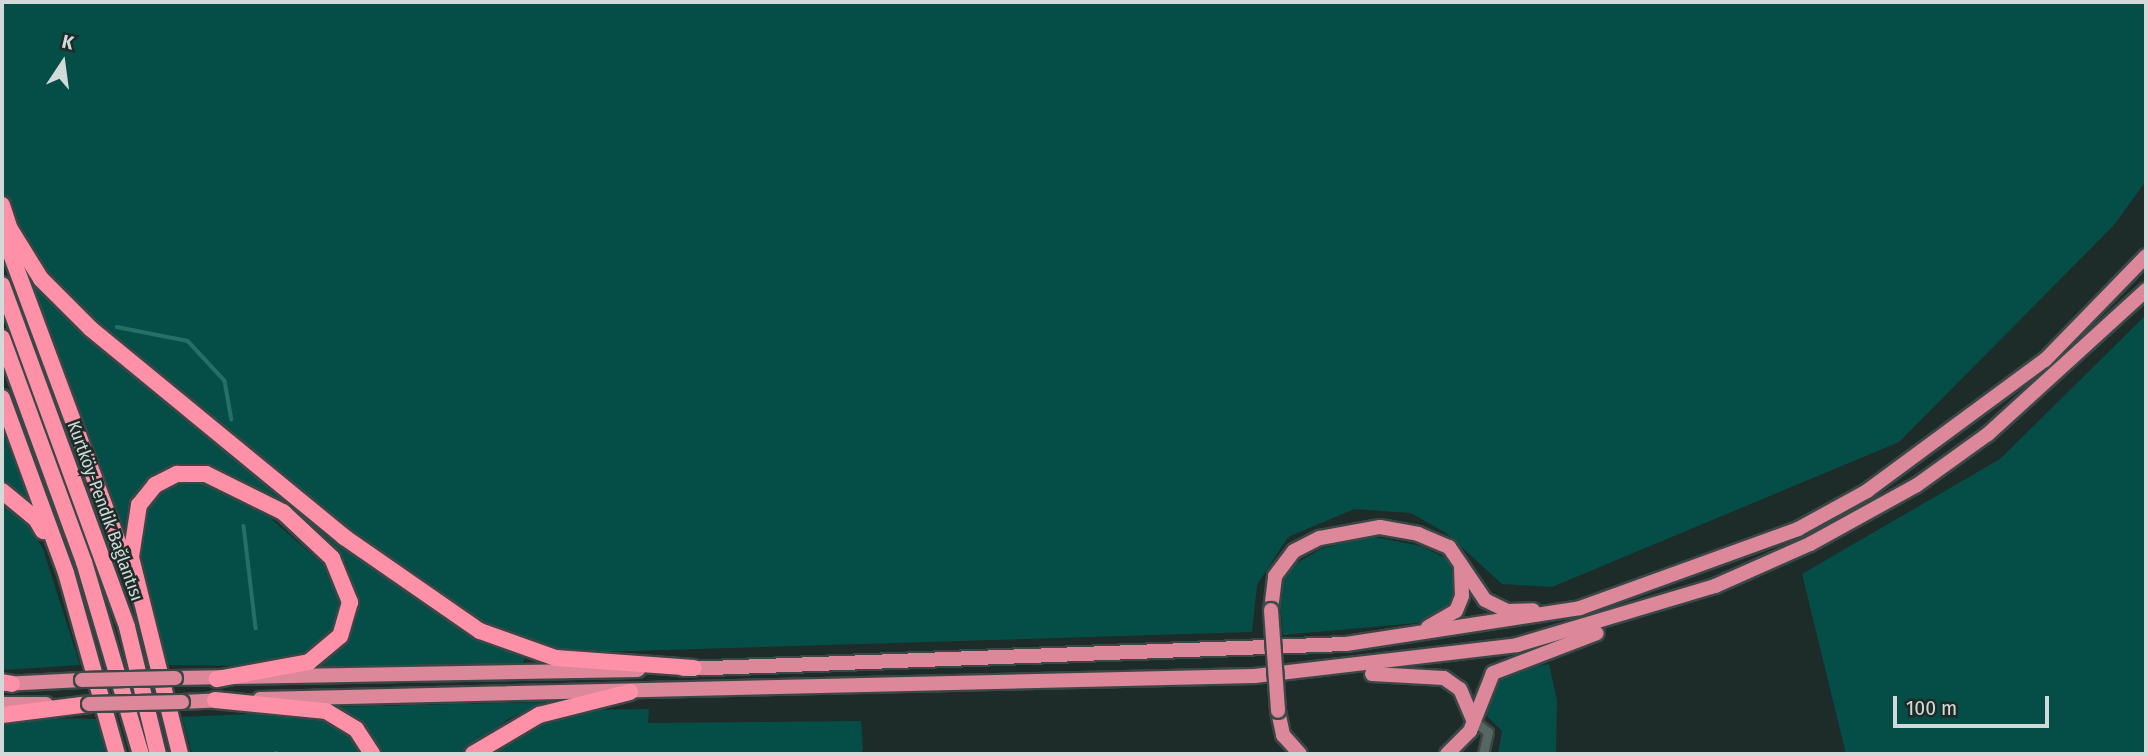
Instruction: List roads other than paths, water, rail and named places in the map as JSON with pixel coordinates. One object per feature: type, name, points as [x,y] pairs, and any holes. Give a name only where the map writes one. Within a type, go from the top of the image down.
[{"type":"highway","points":[[2,205],[10,229],[41,279],[91,329],[322,520],[481,631],[556,657],[694,668]]},
{"type":"highway","points":[[2,230],[141,606],[180,754]]},
{"type":"highway","points":[[5,683],[694,668],[1346,644],[1580,608],[1787,534],[1867,491],[2045,360],[2146,256]]},
{"type":"highway","name":"Kurtköy-Pendik Bağlantısı","points":[[2,285],[127,627],[158,754]]},
{"type":"highway","points":[[1447,754],[1466,738],[1486,680],[1501,667],[1715,586],[1810,544],[1917,485],[1988,434],[2146,290]]},
{"type":"highway","name":"Kurtköy-Pendik Bağlantısı","points":[[2,338],[84,562],[141,754]]},
{"type":"highway","points":[[2,397],[66,573],[117,754]]},
{"type":"highway","points":[[141,606],[131,532],[147,495],[177,474],[206,474],[240,487],[309,533],[345,581],[350,602],[340,636],[309,662],[217,679]]},
{"type":"highway","points":[[2,491],[36,519],[66,573]]},
{"type":"highway","points":[[1300,754],[1283,735],[1278,711],[1271,610],[1272,587],[1286,559],[1331,535],[1400,530],[1435,540],[1460,560],[1479,592],[1500,608],[1580,608]]},
{"type":"highway","points":[[1346,644],[1451,618],[1462,596],[1460,560]]},
{"type":"highway","points":[[1255,676],[1517,645],[1715,586]]},
{"type":"highway","points":[[2,704],[1434,674],[1460,690],[1473,720]]},
{"type":"highway","points":[[473,754],[516,724],[630,692]]},
{"type":"highway","points":[[215,700],[326,711],[356,729],[372,754]]},
{"type":"highway","points":[[2,715],[89,704]]},
{"type":"street","points":[[1473,720],[1488,732],[1483,754]]},
{"type":"waterway","points":[[117,327],[188,341],[225,381],[232,419]]},
{"type":"waterway","points":[[244,526],[256,628]]}]
